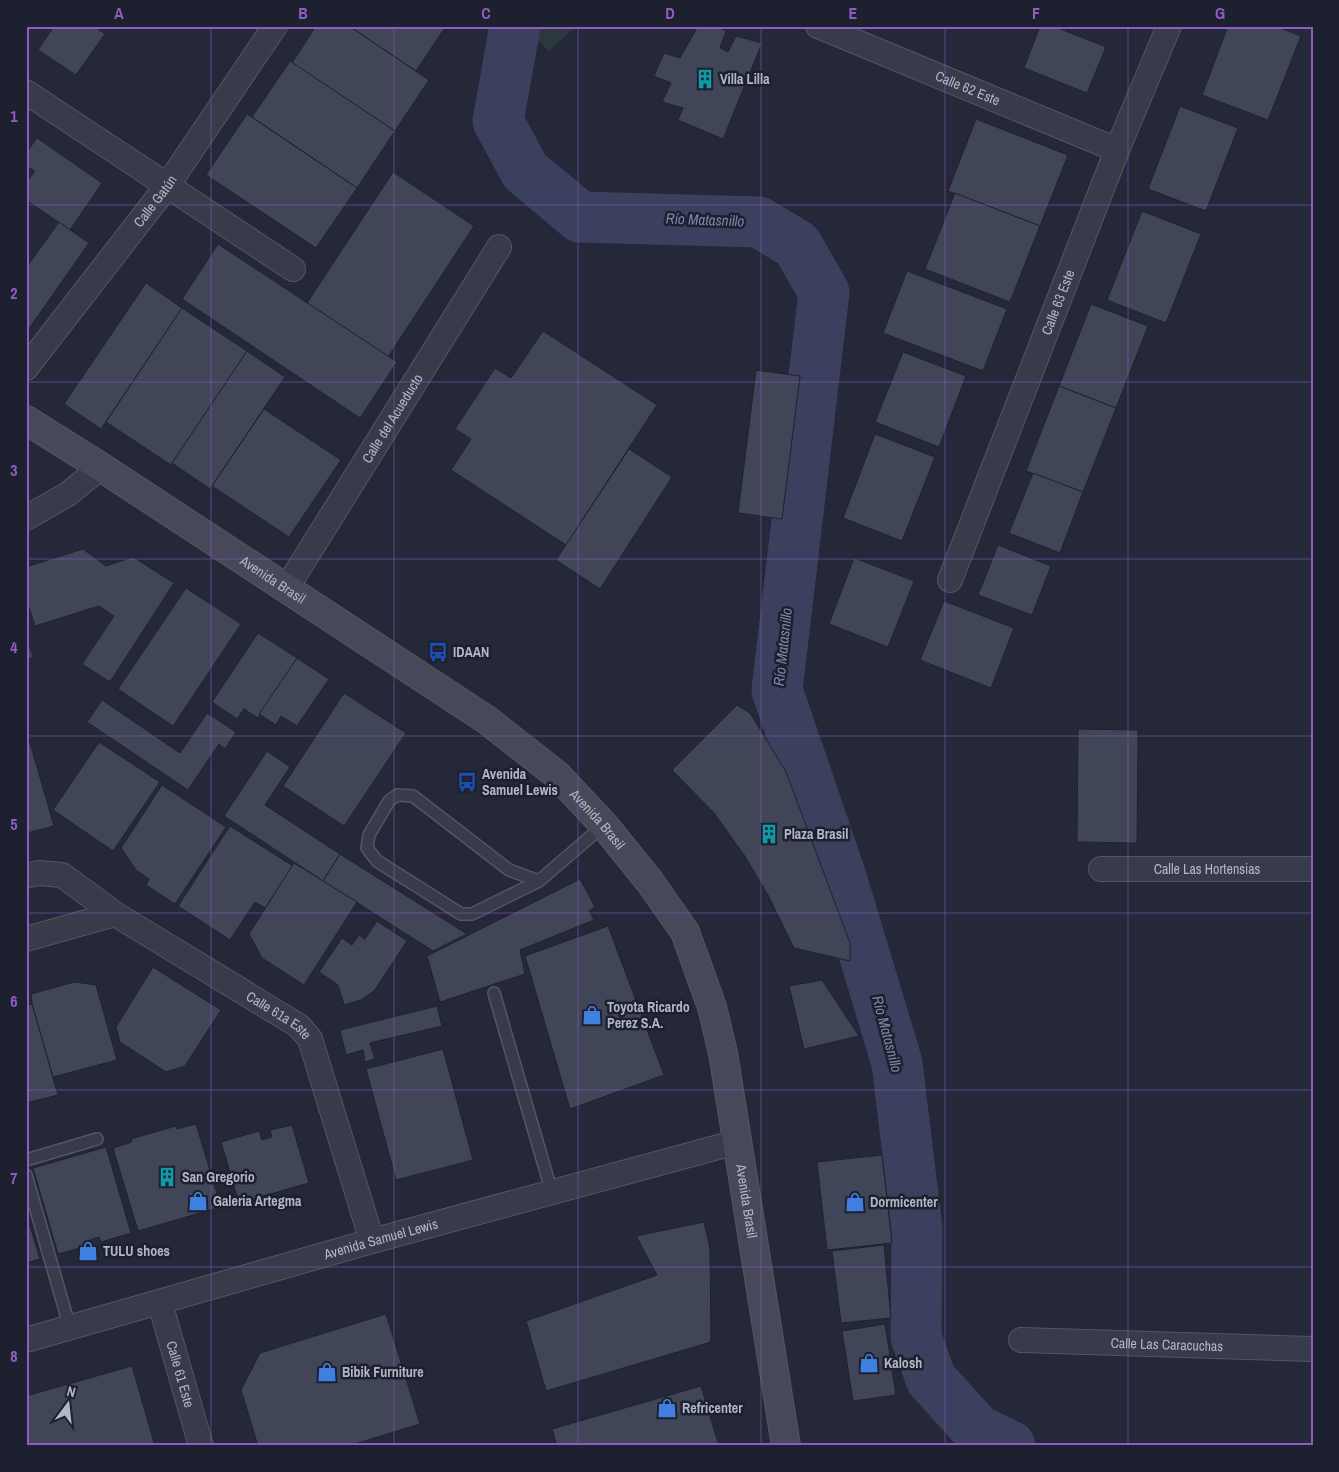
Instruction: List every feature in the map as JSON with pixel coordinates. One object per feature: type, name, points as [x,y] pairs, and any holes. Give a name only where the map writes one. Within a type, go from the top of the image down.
[{"type":"main road","name":"Avenida Brasil","points":[[26,420],[101,467],[487,720],[557,775],[604,825],[650,882],[685,932],[712,1007],[723,1053],[786,1446]]},
{"type":"street","name":"Calle Gatún","points":[[26,368],[167,186],[275,26]]},
{"type":"street","name":"Calle 63 Este","points":[[950,580],[1118,150],[1169,26]]},
{"type":"street","name":"Calle 62 Este","points":[[834,29],[1118,150]]},
{"type":"street","points":[[26,92],[293,269]]},
{"type":"street","name":"Calle del Acueducto","points":[[286,589],[499,247]]},
{"type":"street","points":[[26,518],[68,494],[101,467]]},
{"type":"street","name":"Calle Las Hortensias","points":[[1101,869],[1313,869]]},
{"type":"street","name":"Calle 61a Este","points":[[26,876],[38,873],[62,875],[115,914],[300,1026],[310,1038],[372,1241]]},
{"type":"street","points":[[26,939],[115,914]]},
{"type":"street","name":"Avenida Samuel Lewis","points":[[26,1340],[372,1241],[737,1142]]},
{"type":"street","name":"Calle 61 Este","points":[[160,1303],[202,1446]]},
{"type":"street","name":"Calle Las Caracuchas","points":[[1021,1340],[1313,1349]]},
{"type":"lane","points":[[539,880],[509,870],[413,796],[397,795],[388,800],[369,835],[368,848],[377,861],[462,914],[472,914],[539,880],[604,825]]},
{"type":"lane","points":[[494,993],[552,1193]]},
{"type":"lane","points":[[26,1160],[97,1139]]},
{"type":"lane","points":[[26,1175],[70,1328]]},
{"type":"shaded area","points":[[524,26],[576,26],[549,51]]},
{"type":"building","points":[[54,26],[93,26],[105,34],[76,75],[38,50]]},
{"type":"building","points":[[316,26],[349,26],[429,80],[395,131],[292,63]]},
{"type":"building","points":[[349,26],[446,26],[416,71]]},
{"type":"building","name":"Villa Lilla","points":[[698,26],[716,26],[726,31],[720,48],[728,52],[736,36],[762,43],[723,139],[678,120],[683,108],[662,102],[671,83],[654,76],[664,53],[680,58]]},
{"type":"building","points":[[1040,26],[1053,26],[1106,47],[1087,93],[1024,68]]},
{"type":"building","points":[[1228,26],[1275,26],[1301,36],[1268,120],[1202,95]]},
{"type":"building","points":[[290,61],[395,131],[357,188],[252,117]]},
{"type":"building","points":[[1180,106],[1238,128],[1206,211],[1148,189]]},
{"type":"building","points":[[247,114],[357,188],[316,248],[206,175]]},
{"type":"building","points":[[976,119],[1068,155],[1040,226],[948,191]]},
{"type":"building","points":[[37,138],[102,183],[70,230],[26,200],[26,183],[35,171],[26,166],[26,153]]},
{"type":"building","points":[[393,172],[474,226],[388,357],[307,303]]},
{"type":"building","points":[[955,193],[1040,226],[1010,302],[925,269]]},
{"type":"building","points":[[1142,211],[1201,234],[1166,323],[1107,300]]},
{"type":"building","points":[[59,222],[89,243],[26,333],[26,268]]},
{"type":"building","points":[[218,244],[397,362],[360,418],[182,299]]},
{"type":"building","points":[[907,271],[1007,309],[983,371],[883,333]]},
{"type":"building","points":[[146,283],[182,308],[101,429],[64,404]]},
{"type":"building","points":[[1091,304],[1148,326],[1116,408],[1059,386]]},
{"type":"building","points":[[182,308],[247,351],[171,465],[106,422]]},
{"type":"building","points":[[543,331],[657,405],[566,545],[451,470],[471,439],[455,429],[495,368],[511,378]]},
{"type":"building","points":[[247,351],[285,377],[210,489],[172,463]]},
{"type":"building","points":[[903,352],[966,376],[939,447],[875,422]]},
{"type":"building","points":[[756,370],[800,376],[782,519],[738,513]]},
{"type":"building","points":[[1059,386],[1116,408],[1083,492],[1026,471]]},
{"type":"building","points":[[264,409],[341,460],[289,537],[212,486]]},
{"type":"building","points":[[875,434],[935,457],[902,541],[843,518]]},
{"type":"building","points":[[629,449],[672,477],[600,589],[556,560]]},
{"type":"building","points":[[1033,473],[1083,492],[1060,553],[1009,533]]},
{"type":"building","points":[[998,545],[1051,566],[1032,615],[978,595]]},
{"type":"building","points":[[83,549],[106,566],[133,557],[174,583],[110,682],[82,664],[114,616],[99,606],[35,626],[26,598],[26,567]]},
{"type":"building","points":[[854,558],[914,581],[888,647],[829,624]]},
{"type":"building","points":[[186,588],[241,624],[173,726],[118,689]]},
{"type":"building","points":[[944,601],[1014,628],[991,688],[920,660]]},
{"type":"building","points":[[258,633],[297,658],[258,718],[244,709],[237,719],[212,702]]},
{"type":"building","points":[[26,635],[33,657],[26,660]]},
{"type":"building","points":[[297,658],[329,679],[297,726],[281,716],[276,725],[259,714]]},
{"type":"building","points":[[344,693],[406,733],[344,826],[283,786]]},
{"type":"building","points":[[102,700],[180,753],[207,713],[236,732],[225,749],[219,744],[188,790],[87,722]]},
{"type":"building","name":"Plaza Brasil","points":[[737,705],[750,713],[786,772],[850,943],[850,961],[794,948],[768,895],[744,855],[714,813],[672,770]]},
{"type":"building","points":[[26,729],[54,826],[27,833],[26,830]]},
{"type":"building","points":[[1078,729],[1138,730],[1137,843],[1077,842]]},
{"type":"building","points":[[99,742],[160,782],[113,851],[53,810]]},
{"type":"building","points":[[267,751],[290,767],[265,805],[340,854],[323,881],[224,816]]},
{"type":"building","points":[[162,785],[226,827],[175,904],[146,885],[149,879],[136,870],[121,848]]},
{"type":"building","points":[[230,826],[293,866],[265,908],[255,902],[230,940],[178,906]]},
{"type":"building","points":[[340,854],[467,934],[433,951],[323,881]]},
{"type":"building","points":[[294,863],[357,902],[304,985],[262,958],[249,934]]},
{"type":"building","points":[[580,879],[595,907],[589,911],[594,920],[520,950],[525,974],[440,1002],[427,956]]},
{"type":"building","points":[[377,921],[407,941],[374,991],[361,1000],[344,1005],[338,985],[319,972],[342,938],[352,945],[359,935],[365,939]]},
{"type":"building","name":"Toyota Ricardo Perez S.A.","points":[[608,926],[664,1075],[570,1109],[525,956]]},
{"type":"building","points":[[153,967],[221,1010],[185,1066],[166,1072],[120,1042],[116,1027]]},
{"type":"building","points":[[822,980],[859,1036],[804,1049],[789,986]]},
{"type":"building","points":[[74,982],[96,985],[117,1060],[53,1077],[32,1004],[31,994]]},
{"type":"building","points":[[32,1004],[58,1095],[26,1103],[26,1006]]},
{"type":"building","points":[[437,1006],[442,1026],[370,1043],[375,1059],[365,1062],[363,1050],[346,1055],[340,1030]]},
{"type":"building","points":[[443,1049],[473,1160],[396,1180],[366,1069]]},
{"type":"building","name":"San Gregorio","points":[[196,1124],[221,1207],[138,1231],[113,1148],[132,1142],[131,1139],[176,1126],[177,1129]]},
{"type":"building","points":[[292,1125],[309,1183],[239,1203],[221,1142],[259,1131],[262,1140],[272,1137],[270,1130]]},
{"type":"building","points":[[106,1147],[131,1233],[101,1242],[99,1237],[90,1240],[91,1245],[58,1254],[33,1168]]},
{"type":"building","name":"Dormicenter","points":[[882,1155],[892,1243],[827,1250],[817,1162]]},
{"type":"building","points":[[26,1213],[40,1259],[26,1263]]},
{"type":"building","points":[[704,1222],[710,1248],[711,1342],[546,1391],[526,1321],[657,1275],[636,1236]]},
{"type":"building","points":[[884,1245],[891,1318],[841,1323],[832,1251]]},
{"type":"building","name":"Bibik Furniture","points":[[386,1314],[420,1424],[348,1446],[258,1446],[241,1390],[260,1353]]},
{"type":"building","name":"Kalosh","points":[[885,1324],[896,1395],[853,1401],[842,1331]]},
{"type":"building","points":[[132,1366],[155,1446],[26,1446],[26,1396]]},
{"type":"building","name":"Refricenter","points":[[701,1386],[719,1446],[557,1446],[552,1429]]},
{"type":"waterway","name":"Río Matasnillo","points":[[515,26],[498,121],[525,171],[580,217],[759,222],[797,245],[824,292],[777,690],[841,877],[897,1063],[917,1229],[916,1337],[931,1379],[977,1430],[1010,1446]]},
{"type":"place","name":"Villa Lilla","points":[[705,79]]},
{"type":"place","name":"IDAAN","points":[[438,652]]},
{"type":"place","name":"Avenida Samuel Lewis","points":[[467,782]]},
{"type":"place","name":"Plaza Brasil","points":[[769,834]]},
{"type":"place","name":"Toyota Ricardo Perez S.A.","points":[[592,1015]]},
{"type":"place","name":"San Gregorio","points":[[167,1177]]},
{"type":"place","name":"Galeria Artegma","points":[[198,1201]]},
{"type":"place","name":"Dormicenter","points":[[855,1202]]},
{"type":"place","name":"TULU shoes","points":[[88,1251]]},
{"type":"place","name":"Kalosh","points":[[869,1363]]},
{"type":"place","name":"Bibik Furniture","points":[[327,1372]]},
{"type":"place","name":"Refricenter","points":[[667,1408]]}]
